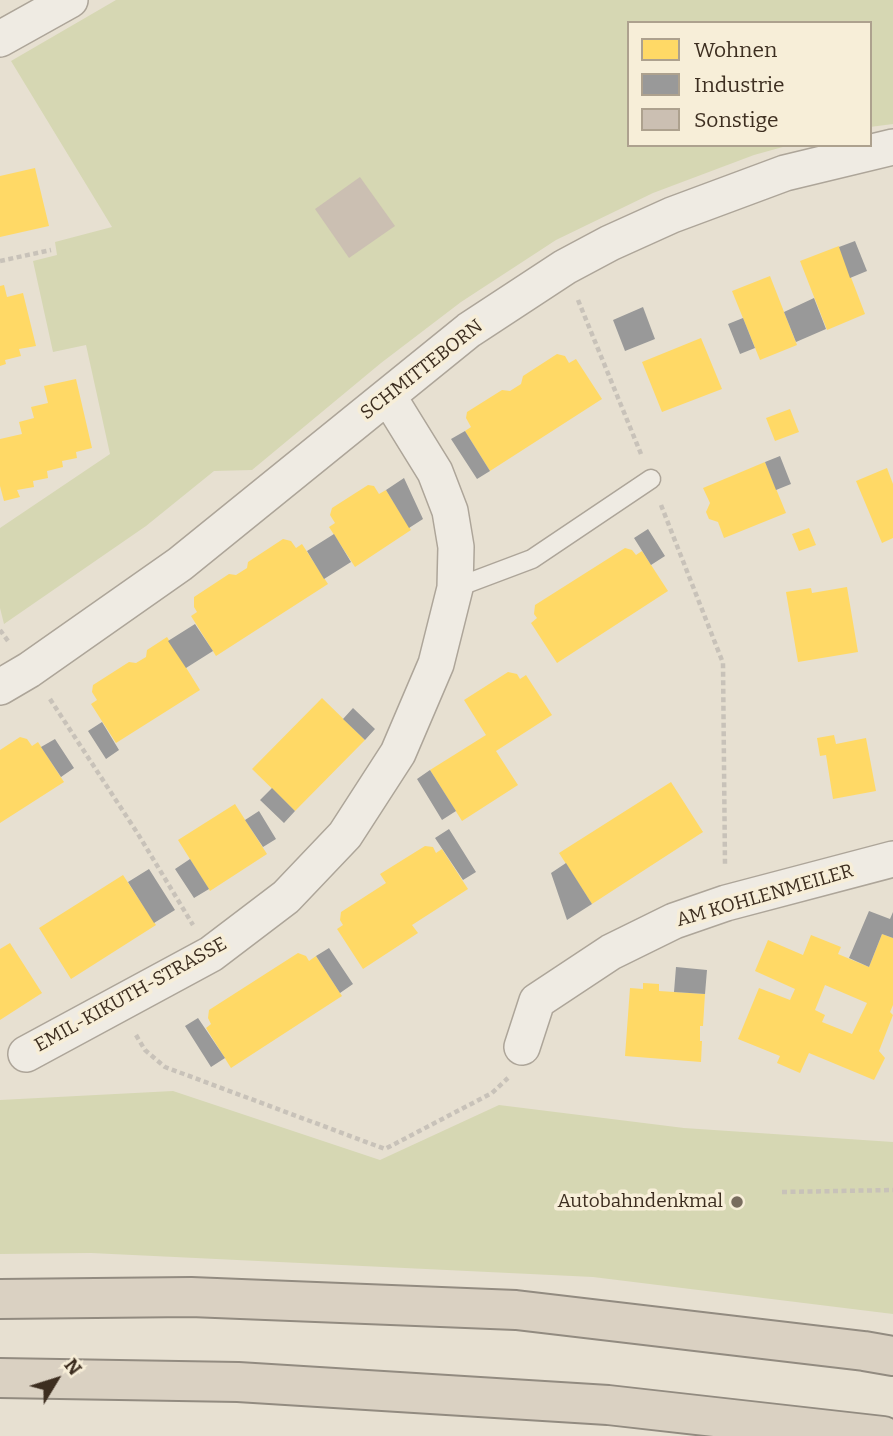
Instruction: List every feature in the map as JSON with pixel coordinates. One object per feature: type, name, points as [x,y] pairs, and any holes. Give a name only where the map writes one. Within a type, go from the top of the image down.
[{"type":"highway","points":[[0,1299],[191,1297],[516,1310],[883,1353]]},
{"type":"highway","points":[[0,1378],[238,1382],[608,1405],[883,1436]]},
{"type":"street","points":[[0,39],[70,0]]},
{"type":"street","name":"SCHMITTEBORN","points":[[0,687],[29,670],[180,564],[469,330],[565,267],[672,215],[772,177],[893,147]]},
{"type":"street","name":"EMIL-KIKUTH-STRASSE","points":[[26,1054],[211,954],[286,897],[345,835],[398,753],[436,664],[455,588],[456,547],[450,511],[435,472],[388,396]]},
{"type":"street","name":"AM KOHLENMEILER","points":[[523,1047],[537,1001],[611,952],[674,921],[726,904],[893,859]]},
{"type":"lane","points":[[455,588],[532,559],[651,479]]},
{"type":"path","points":[[0,261],[51,250]]},
{"type":"path","points":[[565,267],[723,663],[726,904]]},
{"type":"path","points":[[66,721],[211,954]]},
{"type":"path","points":[[119,1003],[145,1051],[165,1067],[385,1149],[492,1094],[507,1081],[523,1047]]},
{"type":"path","points":[[782,1192],[893,1189]]},
{"type":"green space","points":[[116,0],[893,0],[893,124],[872,127],[872,21],[627,21],[627,147],[783,147],[653,193],[556,240],[461,302],[381,363],[252,470],[214,471],[146,526],[4,624],[0,608],[0,528],[110,454],[86,345],[53,352],[33,261],[57,255],[55,242],[112,227],[11,61]]},
{"type":"green space","points":[[173,1091],[380,1160],[499,1105],[684,1128],[893,1142],[893,1314],[593,1277],[91,1253],[0,1254],[0,1100]]},
{"type":"building: Wohnen","points":[[35,168],[49,226],[0,237],[0,176]]},
{"type":"building: Wohnen","points":[[839,246],[865,314],[827,330],[800,261]]},
{"type":"building: Wohnen","points":[[770,276],[797,345],[760,360],[732,291]]},
{"type":"building: Wohnen","points":[[4,285],[7,297],[23,293],[36,346],[19,349],[21,356],[5,360],[6,364],[0,366],[0,286]]},
{"type":"building: Wohnen","points":[[701,338],[722,389],[662,412],[642,362]]},
{"type":"building: Wohnen","points":[[557,354],[565,356],[569,363],[576,359],[602,399],[490,471],[465,431],[471,427],[466,418],[467,412],[502,390],[510,391],[521,384],[523,376]]},
{"type":"building: Wohnen","points":[[76,379],[92,448],[76,452],[77,458],[62,461],[63,467],[47,471],[48,478],[33,481],[34,487],[17,490],[20,497],[4,501],[0,486],[0,439],[22,434],[19,422],[34,418],[31,407],[48,403],[44,386]]},
{"type":"building: Wohnen","points":[[790,409],[799,432],[775,441],[766,418]]},
{"type":"building: Wohnen","points":[[765,462],[786,513],[724,538],[718,522],[709,519],[706,512],[710,503],[703,488]]},
{"type":"building: Wohnen","points":[[887,468],[893,484],[893,538],[882,543],[856,481]]},
{"type":"building: Wohnen","points":[[368,485],[374,486],[379,494],[386,490],[411,530],[355,567],[329,527],[335,523],[330,515],[332,508]]},
{"type":"building: Wohnen","points":[[809,528],[816,545],[799,551],[792,534]]},
{"type":"building: Wohnen","points":[[283,539],[291,541],[296,548],[302,544],[328,584],[216,656],[191,616],[197,612],[194,597],[229,574],[236,575],[247,568],[248,562]]},
{"type":"building: Wohnen","points":[[625,548],[636,555],[642,551],[668,591],[557,663],[531,623],[537,618],[534,614],[535,605]]},
{"type":"building: Wohnen","points":[[847,587],[858,652],[798,662],[786,592],[811,588],[812,593]]},
{"type":"building: Wohnen","points":[[167,637],[200,690],[116,743],[91,704],[97,700],[92,692],[93,685],[129,662],[136,663],[146,657],[147,650]]},
{"type":"building: Wohnen","points":[[508,672],[517,674],[520,679],[526,675],[552,715],[496,751],[518,785],[462,821],[430,770],[486,735],[464,700]]},
{"type":"building: Wohnen","points":[[322,698],[365,740],[295,811],[252,769]]},
{"type":"building: Wohnen","points":[[834,735],[836,744],[866,738],[876,791],[833,799],[826,755],[820,756],[817,738]]},
{"type":"building: Wohnen","points":[[20,737],[27,739],[32,746],[38,742],[64,782],[0,823],[0,750]]},
{"type":"building: Wohnen","points":[[671,782],[703,832],[592,904],[559,853]]},
{"type":"building: Wohnen","points":[[235,804],[267,854],[210,891],[178,840]]},
{"type":"building: Wohnen","points":[[425,846],[433,847],[436,853],[442,849],[468,889],[412,925],[418,933],[363,969],[337,929],[343,925],[340,920],[341,912],[386,883],[380,874]]},
{"type":"building: Wohnen","points":[[123,875],[156,925],[71,979],[39,928]]},
{"type":"building: Wohnen","points":[[882,934],[893,938],[893,1005],[890,1012],[893,1015],[879,1051],[885,1058],[874,1080],[809,1053],[800,1073],[777,1063],[780,1056],[738,1039],[759,988],[790,1000],[795,989],[755,971],[768,940],[803,955],[811,935],[841,947],[838,954],[869,967]],"holes":[[[825,985],[867,1003],[852,1034],[822,1022],[825,1015],[815,1010]]]},
{"type":"building: Wohnen","points":[[10,943],[42,993],[0,1020],[0,949]]},
{"type":"building: Wohnen","points":[[298,953],[306,956],[309,961],[316,956],[342,996],[231,1068],[206,1028],[211,1024],[208,1018],[209,1010]]},
{"type":"building: Wohnen","points":[[643,983],[659,984],[659,991],[705,994],[703,1026],[700,1026],[701,1062],[625,1056],[630,988],[643,989]]},
{"type":"building: Industrie","points":[[855,241],[867,271],[850,278],[839,247]]},
{"type":"building: Industrie","points":[[814,298],[826,329],[796,342],[784,312]]},
{"type":"building: Industrie","points":[[643,307],[655,339],[625,351],[613,320]]},
{"type":"building: Industrie","points":[[743,318],[755,348],[740,354],[728,324]]},
{"type":"building: Industrie","points":[[465,431],[490,471],[477,479],[451,439]]},
{"type":"building: Industrie","points":[[780,456],[791,484],[776,490],[765,462]]},
{"type":"building: Industrie","points":[[404,478],[423,519],[409,528],[386,490]]},
{"type":"building: Industrie","points":[[648,529],[665,556],[651,565],[634,538]]},
{"type":"building: Industrie","points":[[334,534],[351,562],[324,579],[307,551]]},
{"type":"building: Industrie","points":[[195,624],[213,651],[186,668],[168,641]]},
{"type":"building: Industrie","points":[[353,708],[375,729],[365,740],[343,719]]},
{"type":"building: Industrie","points":[[102,722],[119,750],[106,759],[88,731]]},
{"type":"building: Industrie","points":[[55,739],[74,768],[61,777],[41,747]]},
{"type":"building: Industrie","points":[[430,770],[456,811],[442,820],[417,779]]},
{"type":"building: Industrie","points":[[272,788],[295,811],[284,823],[260,800]]},
{"type":"building: Industrie","points":[[259,811],[276,839],[263,847],[245,820]]},
{"type":"building: Industrie","points":[[449,829],[476,872],[463,880],[435,838]]},
{"type":"building: Industrie","points":[[190,859],[209,889],[194,898],[175,869]]},
{"type":"building: Industrie","points":[[566,863],[592,904],[567,920],[551,873]]},
{"type":"building: Industrie","points":[[149,869],[175,910],[154,923],[128,882]]},
{"type":"building: Industrie","points":[[869,911],[890,919],[893,912],[893,938],[882,934],[869,967],[849,958]]},
{"type":"building: Industrie","points":[[329,948],[353,984],[340,993],[316,956]]},
{"type":"building: Industrie","points":[[676,967],[707,970],[705,994],[674,992]]},
{"type":"building: Industrie","points":[[198,1018],[225,1058],[211,1067],[185,1026]]},
{"type":"building: Sonstige","points":[[360,177],[395,226],[349,258],[315,209]]},
{"type":"place","name":"Autobahndenkmal","points":[[737,1202]]}]
